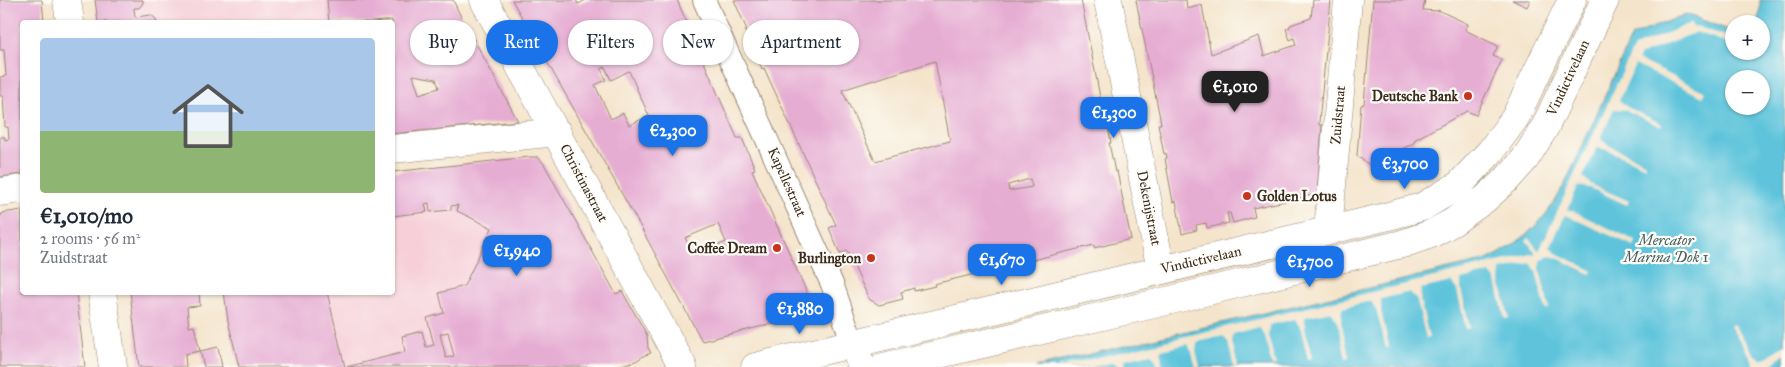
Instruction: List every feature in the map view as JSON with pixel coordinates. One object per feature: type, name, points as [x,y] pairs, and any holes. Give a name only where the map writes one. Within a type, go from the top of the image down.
[{"type":"street","points":[[67,0],[70,20]]},
{"type":"street","name":"Christinastraat","points":[[484,0],[683,367]]},
{"type":"street","name":"Kapellestraat","points":[[704,0],[832,284],[858,355]]},
{"type":"street","name":"Dekenijstraat","points":[[1108,0],[1161,270]]},
{"type":"street","name":"Zuidstraat","points":[[1328,231],[1348,0]]},
{"type":"street","name":"Vindictivelaan","points":[[755,367],[858,355],[1161,270],[1422,207],[1459,185],[1490,152],[1515,118],[1572,0]]},
{"type":"street","name":"Vindictivelaan","points":[[884,367],[1402,244],[1431,234],[1453,222],[1485,199],[1507,180],[1525,159],[1545,127],[1605,0]]},
{"type":"street","points":[[395,150],[557,132]]},
{"type":"street","points":[[0,192],[20,189]]},
{"type":"street","points":[[102,295],[113,367]]},
{"type":"shaded area","points":[[95,0],[327,0],[329,20],[98,20]]},
{"type":"shaded area","points":[[529,157],[538,157],[542,164],[484,367],[301,367],[252,295],[395,295],[395,172]]},
{"type":"water","name":"Mercator Marina Dok 1","points":[[1760,0],[1785,0],[1784,367],[1036,367],[1487,260],[1526,235],[1552,206],[1571,172],[1632,36],[1686,14],[1725,29],[1725,60],[1770,60],[1770,15],[1759,15]]},
{"type":"pier","points":[[1691,23],[1693,28],[1696,26],[1725,36],[1725,42],[1696,32],[1639,56],[1638,60],[1706,92],[1703,97],[1635,65],[1619,100],[1627,107],[1662,124],[1661,127],[1626,110],[1614,109],[1601,138],[1610,146],[1646,163],[1645,167],[1608,150],[1597,148],[1583,177],[1592,185],[1629,201],[1627,205],[1591,188],[1578,186],[1568,209],[1636,241],[1634,246],[1565,215],[1550,247],[1556,253],[1593,271],[1591,274],[1555,257],[1546,256],[1545,259],[1541,260],[1540,271],[1549,308],[1546,310],[1536,271],[1531,263],[1501,270],[1500,281],[1509,318],[1505,319],[1496,281],[1490,273],[1461,280],[1461,289],[1470,328],[1466,329],[1457,290],[1451,282],[1421,289],[1420,300],[1429,338],[1426,338],[1417,301],[1410,292],[1381,299],[1381,311],[1389,347],[1386,348],[1377,312],[1371,301],[1342,308],[1341,321],[1349,357],[1346,358],[1338,321],[1331,311],[1305,317],[1305,328],[1312,358],[1308,359],[1301,329],[1295,319],[1269,325],[1268,336],[1276,366],[1272,366],[1265,336],[1259,327],[1233,334],[1232,342],[1238,367],[1234,367],[1228,342],[1223,336],[1197,342],[1196,351],[1200,367],[1196,367],[1192,352],[1187,344],[1161,350],[1162,367],[1158,367],[1151,353],[1125,359],[1125,367],[1119,367],[1114,362],[1093,367],[1056,367],[1536,253],[1526,240],[1529,238],[1539,251],[1634,47]]},
{"type":"pier","points":[[1733,324],[1755,355],[1763,360],[1785,344],[1785,354],[1768,367],[1754,367],[1751,357],[1730,326]]},
{"type":"building","points":[[0,0],[42,0],[44,20],[20,20],[20,174],[0,177],[0,137],[5,137],[5,140],[9,139],[8,127],[5,127],[3,96],[0,96],[0,77],[6,76],[4,50],[0,50]]},
{"type":"building","points":[[95,0],[143,0],[139,8],[134,8],[135,17],[151,15],[156,20],[98,20]]},
{"type":"building","points":[[327,0],[453,0],[462,20],[410,20],[410,65],[476,65],[476,43],[486,65],[488,65],[518,121],[395,134],[395,20],[329,20]],"holes":[[[413,75],[436,79],[439,88],[419,94]]]},
{"type":"building","points":[[512,0],[576,0],[578,4],[586,0],[677,0],[686,20],[663,20],[663,65],[705,65],[737,138],[742,138],[755,169],[752,170],[816,313],[702,341],[639,224],[549,65],[558,65],[558,20],[523,20]],"holes":[[[605,67],[611,80],[629,71],[649,116],[629,125],[623,113],[611,119],[595,85],[606,80],[601,69]],[[718,224],[726,242],[694,255],[685,238]]]},
{"type":"building","points":[[734,0],[1081,0],[1101,102],[1102,106],[1104,105],[1115,172],[1117,171],[1131,239],[1094,248],[1094,245],[934,284],[935,286],[914,291],[914,288],[901,292],[903,299],[879,305],[869,299],[847,251],[840,254],[829,228],[836,225],[764,68],[762,69],[760,65],[859,65],[859,20],[743,21]],"holes":[[[935,61],[950,141],[875,161],[842,90]],[[1030,179],[1032,187],[1009,191],[1008,185]]]},
{"type":"building","points":[[1136,0],[1186,0],[1187,9],[1202,5],[1211,54],[1259,36],[1264,56],[1296,45],[1294,38],[1290,40],[1286,29],[1290,25],[1311,18],[1313,0],[1331,0],[1319,122],[1319,125],[1322,125],[1317,194],[1253,208],[1255,217],[1233,223],[1230,213],[1227,213],[1229,223],[1207,228],[1206,223],[1196,225],[1197,230],[1182,234],[1176,201],[1173,202],[1165,159],[1167,158],[1166,153],[1164,154],[1158,124],[1161,124],[1160,118]]},
{"type":"building","points":[[1373,0],[1425,0],[1423,10],[1438,10],[1468,24],[1465,30],[1498,46],[1493,56],[1502,60],[1476,115],[1467,111],[1371,166],[1357,156],[1361,105],[1364,104]]},
{"type":"building","points":[[1512,0],[1530,0],[1527,7]]},
{"type":"building","points":[[538,157],[544,164],[616,294],[622,291],[647,335],[648,348],[651,353],[636,361],[613,367],[346,367],[405,352],[402,336],[422,331],[426,347],[434,345],[427,318],[444,313],[439,293],[464,286],[492,228],[457,211],[458,205],[451,206],[451,210],[430,212],[429,203],[425,204],[427,212],[395,216],[395,172]],"holes":[[[448,332],[454,356],[446,358],[440,334]]]},
{"type":"building","points":[[20,210],[20,295],[76,295],[85,367],[0,367],[0,215]]},
{"type":"building","points":[[130,295],[199,295],[200,306],[187,307],[189,327],[194,326],[200,351],[185,354],[186,367],[139,367]]},
{"type":"building","points":[[224,295],[328,295],[345,367],[239,367],[228,321]]},
{"type":"building","points":[[218,347],[222,367],[204,367],[200,351]]},
{"type":"place","name":"Deutsche Bank","points":[[1468,96]]},
{"type":"place","name":"Golden Lotus","points":[[1247,196]]},
{"type":"place","name":"Coffee Dream","points":[[777,248]]},
{"type":"place","name":"Burlington","points":[[871,258]]}]
